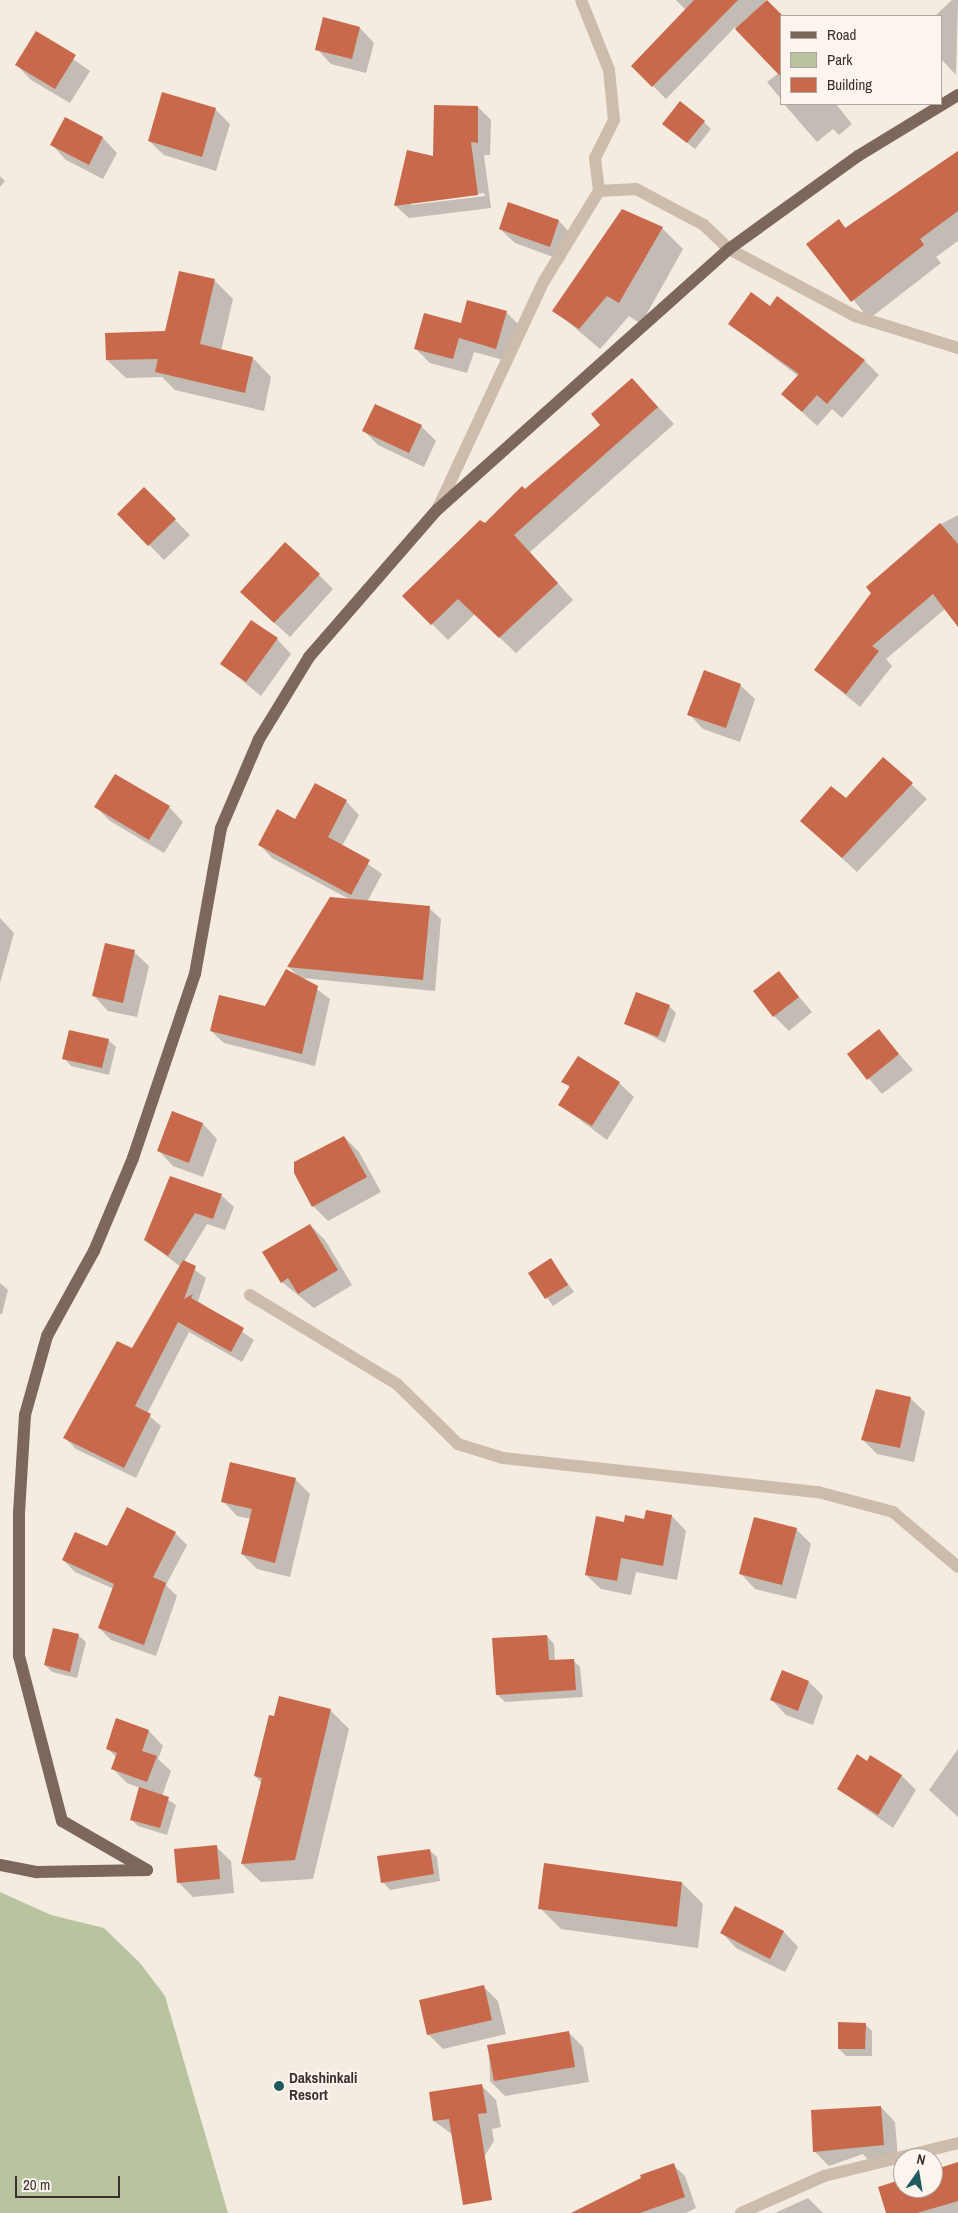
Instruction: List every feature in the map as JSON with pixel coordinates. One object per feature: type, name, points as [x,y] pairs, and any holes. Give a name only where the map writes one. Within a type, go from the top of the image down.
[{"type":"main road","points":[[943,104],[958,95]]},
{"type":"main road","points":[[0,1865],[37,1872],[147,1870],[62,1821],[19,1656],[19,1513],[25,1415],[47,1336],[94,1252],[133,1158],[196,974],[221,828],[259,739],[309,657],[437,510],[729,249],[858,156],[942,105]]},
{"type":"street","points":[[437,510],[544,281],[599,191],[595,158],[614,120],[609,70],[581,0]]},
{"type":"street","points":[[599,191],[636,189],[704,225],[729,249],[854,316],[958,348]]},
{"type":"street","points":[[250,1295],[396,1384],[458,1444],[503,1458],[818,1492],[892,1512],[958,1567]]},
{"type":"street","points":[[741,2213],[824,2176],[958,2144]]},
{"type":"green space","points":[[0,1892],[51,1915],[104,1928],[140,1963],[165,1996],[228,2213],[0,2213]]},
{"type":"building","points":[[694,0],[738,0],[652,87],[631,66]]},
{"type":"building","points":[[767,0],[782,15],[780,15],[780,76],[735,29]]},
{"type":"building","points":[[323,17],[360,27],[352,59],[315,50]]},
{"type":"building","points":[[36,31],[76,55],[55,89],[15,65]]},
{"type":"building","points":[[162,92],[216,108],[202,157],[148,141]]},
{"type":"building","points":[[680,101],[705,121],[687,143],[662,124]]},
{"type":"building","points":[[434,105],[478,106],[478,143],[471,142],[478,195],[394,206],[407,150],[433,156]]},
{"type":"building","points":[[65,117],[103,137],[89,165],[50,145]]},
{"type":"building","points":[[958,151],[958,211],[920,239],[924,245],[851,302],[806,244],[839,219],[845,228]]},
{"type":"building","points":[[508,202],[559,220],[550,247],[499,229]]},
{"type":"building","points":[[622,209],[663,227],[619,303],[607,296],[579,329],[552,311]]},
{"type":"building","points":[[179,271],[215,279],[200,344],[253,357],[245,393],[155,372],[158,359],[106,360],[105,333],[165,331]]},
{"type":"building","points":[[751,292],[770,306],[777,296],[865,360],[827,404],[817,395],[802,412],[781,394],[799,374],[728,324]]},
{"type":"building","points":[[467,300],[507,311],[496,349],[459,338],[453,359],[414,349],[424,313],[461,323]]},
{"type":"building","points":[[632,378],[658,407],[514,535],[558,583],[499,638],[458,599],[431,625],[402,596],[480,520],[485,523],[522,486],[525,489],[600,425],[591,414]]},
{"type":"building","points":[[375,404],[422,425],[409,453],[362,431]]},
{"type":"building","points":[[144,487],[176,519],[148,546],[117,514]]},
{"type":"building","points":[[940,523],[958,544],[958,627],[933,594],[872,646],[879,651],[846,694],[814,670],[871,593],[866,587]]},
{"type":"building","points":[[285,542],[320,574],[274,623],[240,592]]},
{"type":"building","points":[[251,620],[278,638],[246,682],[220,664]]},
{"type":"building","points":[[704,670],[741,684],[726,728],[687,715]]},
{"type":"building","points":[[883,757],[913,783],[842,858],[800,821],[831,786],[846,798]]},
{"type":"building","points":[[115,774],[170,806],[149,840],[94,807]]},
{"type":"building","points":[[315,783],[347,800],[328,837],[370,860],[351,895],[258,845],[277,809],[295,819]]},
{"type":"building","points":[[330,897],[430,906],[423,980],[287,967]]},
{"type":"building","points":[[105,943],[135,950],[123,1003],[92,996]]},
{"type":"building","points":[[286,969],[318,986],[302,1054],[210,1031],[219,995],[265,1006]]},
{"type":"building","points":[[779,971],[799,997],[773,1017],[753,991]]},
{"type":"building","points":[[636,992],[670,1005],[658,1037],[624,1024]]},
{"type":"building","points":[[879,1029],[899,1054],[867,1080],[847,1054]]},
{"type":"building","points":[[69,1030],[109,1039],[102,1068],[62,1059]]},
{"type":"building","points":[[578,1056],[620,1082],[592,1126],[558,1105],[570,1086],[561,1082]]},
{"type":"building","points":[[172,1111],[203,1123],[189,1163],[157,1151]]},
{"type":"building","points":[[344,1136],[367,1177],[312,1207],[294,1173],[294,1162]]},
{"type":"building","points":[[170,1176],[222,1194],[213,1219],[195,1213],[168,1256],[144,1240]]},
{"type":"building","points":[[310,1224],[338,1270],[298,1294],[288,1278],[281,1283],[262,1252]]},
{"type":"building","points":[[551,1258],[568,1285],[545,1299],[528,1273]]},
{"type":"building","points":[[183,1260],[196,1266],[184,1299],[193,1294],[191,1298],[244,1328],[231,1352],[178,1322],[135,1406],[151,1414],[124,1468],[63,1438],[117,1341],[132,1348]]},
{"type":"building","points":[[876,1389],[911,1397],[900,1448],[861,1440]]},
{"type":"building","points":[[230,1462],[296,1478],[275,1563],[241,1554],[252,1509],[221,1502]]},
{"type":"building","points":[[127,1507],[176,1532],[153,1577],[166,1583],[144,1645],[98,1628],[114,1584],[62,1560],[75,1532],[107,1546]]},
{"type":"building","points":[[646,1510],[672,1515],[663,1566],[621,1558],[617,1581],[585,1575],[596,1516],[624,1522],[625,1515],[644,1519]]},
{"type":"building","points":[[754,1517],[797,1528],[782,1585],[739,1574]]},
{"type":"building","points":[[53,1628],[79,1634],[70,1672],[44,1665]]},
{"type":"building","points":[[547,1635],[549,1660],[574,1659],[576,1690],[496,1695],[492,1638]]},
{"type":"building","points":[[782,1670],[809,1681],[798,1711],[770,1700]]},
{"type":"building","points":[[279,1696],[331,1709],[295,1860],[241,1864],[262,1778],[254,1776],[269,1715],[274,1716]]},
{"type":"building","points":[[116,1718],[149,1730],[142,1751],[157,1756],[147,1782],[111,1769],[117,1753],[106,1749]]},
{"type":"building","points":[[857,1754],[867,1761],[870,1755],[902,1775],[878,1815],[837,1789]]},
{"type":"building","points":[[139,1787],[169,1797],[160,1828],[130,1820]]},
{"type":"building","points":[[217,1845],[220,1879],[177,1883],[174,1849]]},
{"type":"building","points":[[430,1849],[434,1874],[381,1883],[377,1856]]},
{"type":"building","points":[[544,1863],[682,1882],[677,1927],[538,1909]]},
{"type":"building","points":[[735,1906],[784,1931],[770,1959],[720,1933]]},
{"type":"building","points":[[484,1985],[492,2020],[427,2035],[419,2000]]},
{"type":"building","points":[[838,2022],[866,2023],[865,2049],[838,2049]]},
{"type":"building","points":[[569,2031],[575,2067],[494,2081],[487,2045]]},
{"type":"building","points":[[482,2084],[487,2113],[478,2114],[492,2200],[463,2205],[449,2119],[433,2121],[429,2092]]},
{"type":"building","points":[[881,2106],[884,2145],[813,2152],[811,2110]]},
{"type":"building","points":[[958,2162],[958,2201],[917,2213],[886,2213],[878,2187],[893,2182],[893,2198],[943,2198],[943,2167]]},
{"type":"building","points":[[674,2163],[685,2197],[640,2213],[571,2213],[641,2178],[640,2175]]},
{"type":"place","name":"Dakshinkali Resort","points":[[279,2086]]}]
